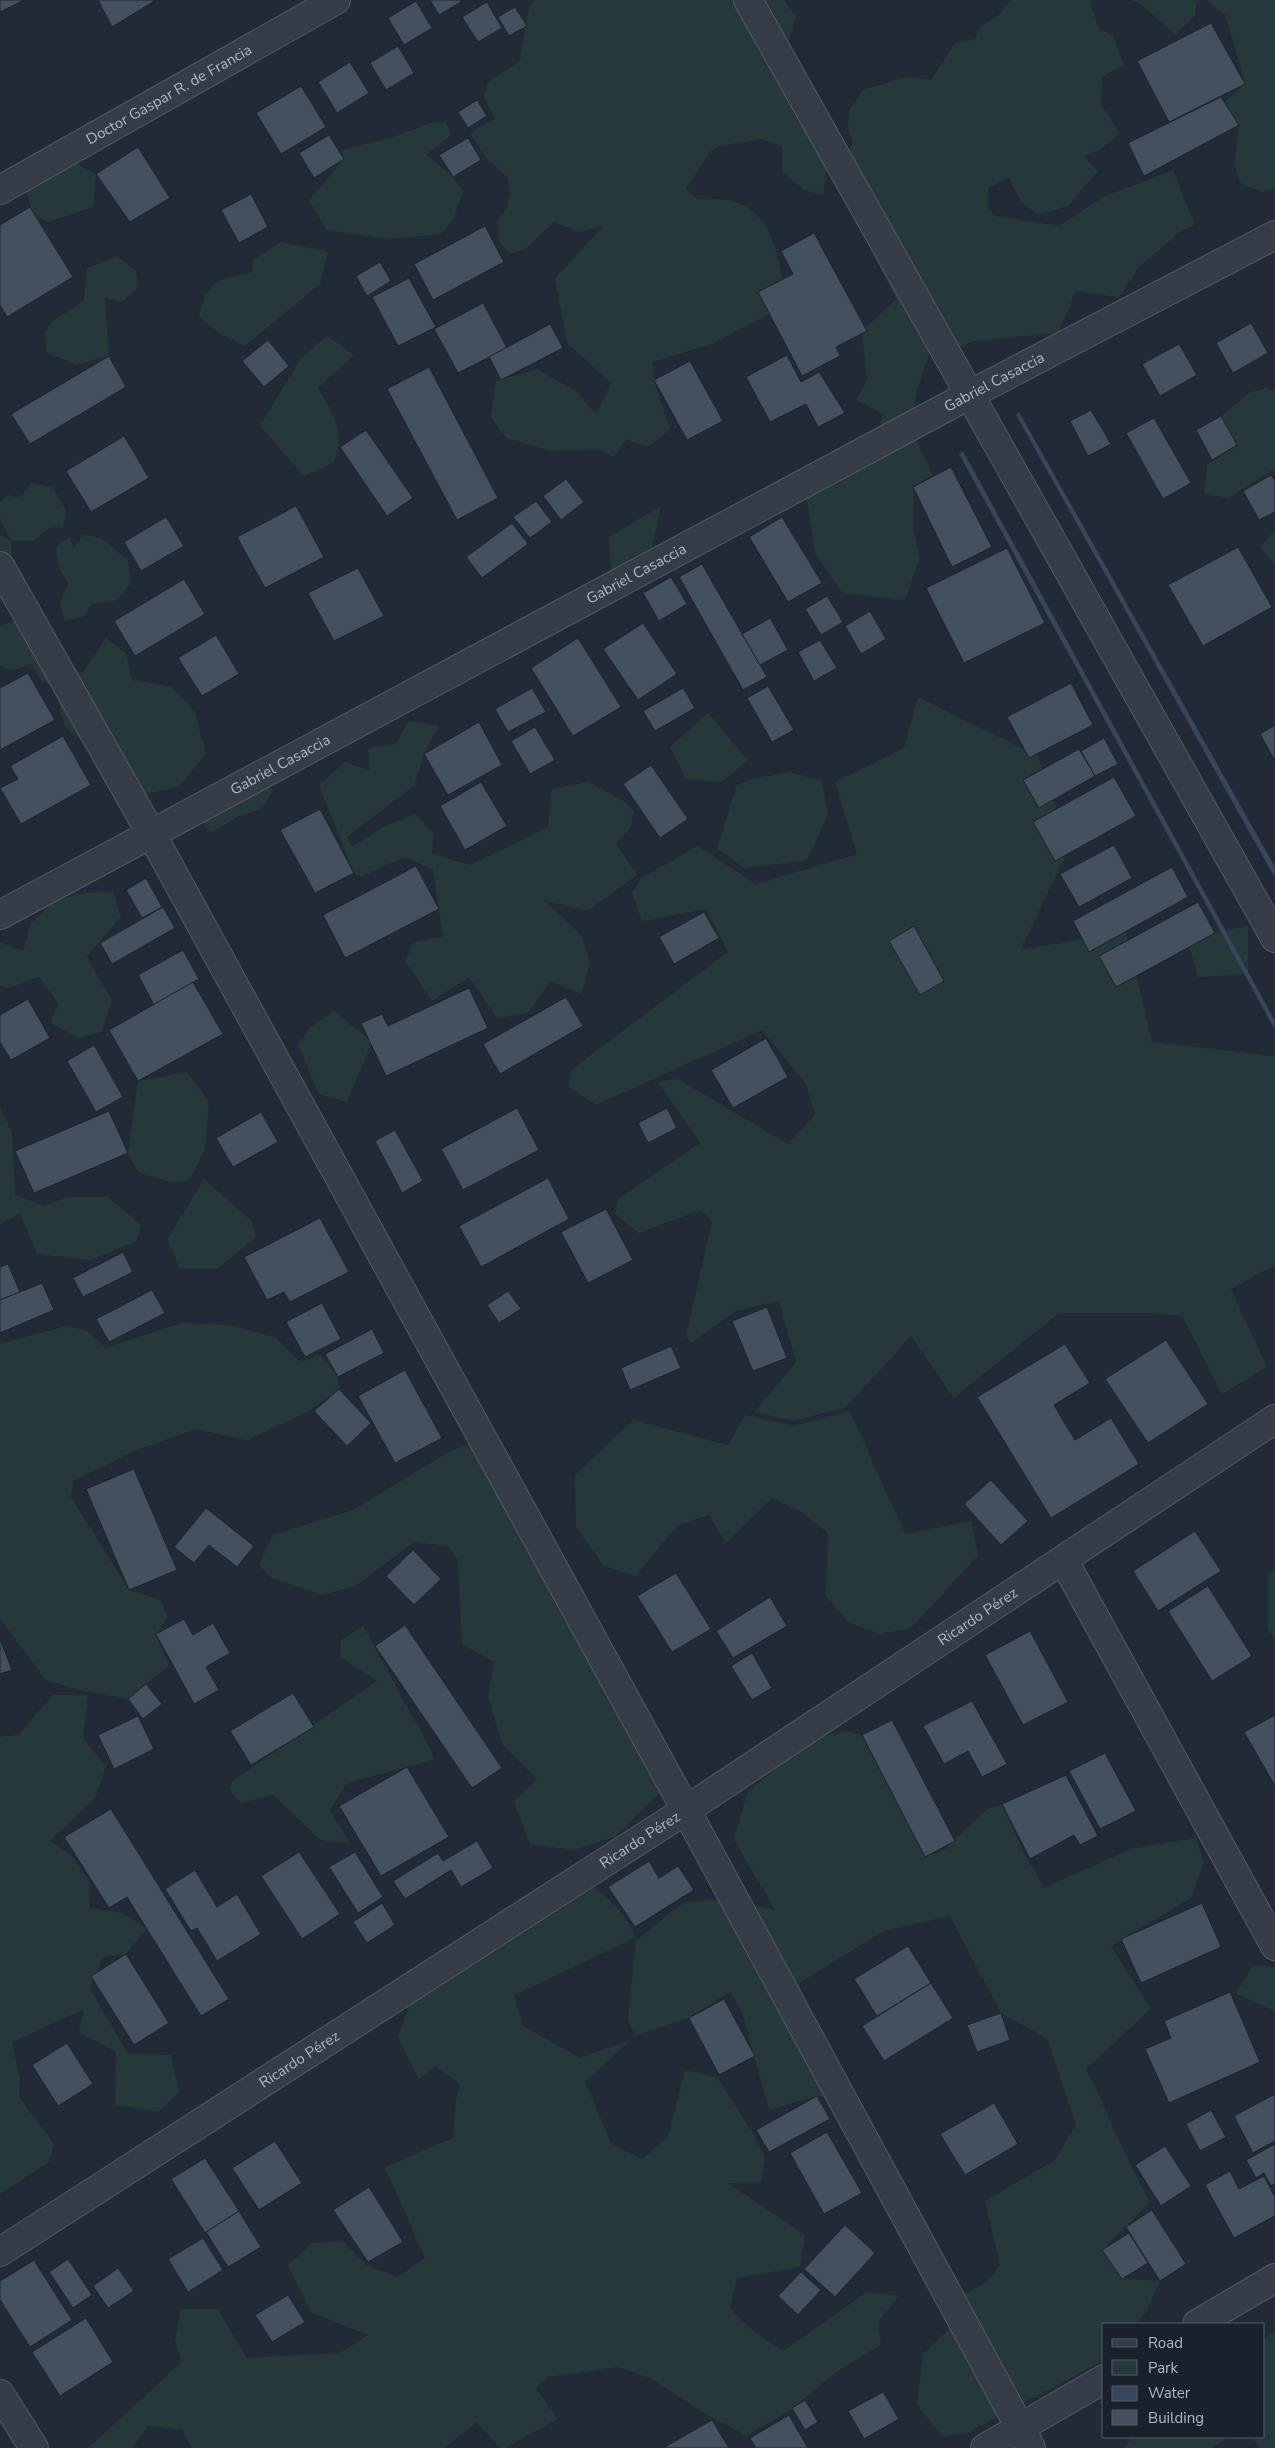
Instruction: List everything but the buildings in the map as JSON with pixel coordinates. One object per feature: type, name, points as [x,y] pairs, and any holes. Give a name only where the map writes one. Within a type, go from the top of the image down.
[{"type":"street","name":"Doctor Gaspar R. de Francia","points":[[0,190],[336,0]]},
{"type":"street","points":[[748,0],[1275,938]]},
{"type":"street","name":"Gabriel Casaccia","points":[[0,915],[969,395],[1275,235]]},
{"type":"street","points":[[0,566],[152,835],[686,1810],[1026,2438]]},
{"type":"street","name":"Ricardo Pérez","points":[[0,2252],[686,1810],[1064,1561],[1275,1419]]},
{"type":"street","points":[[1064,1561],[1275,1946]]},
{"type":"street","points":[[1199,2323],[1275,2278]]},
{"type":"street","points":[[985,2448],[1026,2438],[1102,2381]]},
{"type":"street","points":[[0,2394],[34,2448]]},
{"type":"green space","points":[[534,0],[784,0],[796,17],[784,57],[785,97],[811,119],[829,152],[823,195],[803,190],[782,171],[782,146],[762,139],[719,146],[710,152],[686,189],[697,199],[727,200],[744,205],[756,214],[766,226],[773,241],[787,305],[712,344],[652,362],[654,380],[670,429],[648,447],[626,439],[614,457],[597,449],[552,451],[506,438],[491,417],[496,381],[537,369],[577,392],[596,414],[611,383],[567,343],[555,278],[604,226],[579,232],[554,222],[526,249],[510,254],[499,242],[498,221],[506,209],[510,195],[508,178],[486,158],[470,133],[495,119],[484,97],[488,82],[520,61],[529,8]]},
{"type":"green space","points":[[1011,0],[1094,0],[1090,2],[1099,29],[1113,36],[1124,65],[1102,77],[1101,104],[1120,134],[1101,149],[1084,156],[1098,171],[1068,206],[1037,215],[1021,202],[1009,178],[988,188],[988,207],[995,216],[1059,226],[1103,197],[1173,170],[1195,225],[1181,231],[1138,268],[1119,297],[1076,291],[1058,333],[975,341],[959,347],[930,352],[917,390],[911,428],[932,475],[913,487],[913,527],[920,558],[905,600],[842,593],[815,553],[806,491],[876,438],[883,414],[856,400],[867,380],[862,331],[896,299],[845,196],[842,162],[853,143],[848,130],[849,111],[863,90],[906,77],[931,80],[955,43],[975,39],[980,27],[999,15]]},
{"type":"green space","points":[[1131,0],[1199,0],[1196,3],[1195,16],[1175,34],[1142,5]]},
{"type":"green space","points":[[1208,0],[1275,0],[1275,188],[1263,192],[1241,184],[1234,165],[1239,125],[1225,102],[1245,83],[1225,13],[1218,10]]},
{"type":"green space","points":[[446,122],[451,135],[426,155],[453,177],[463,191],[453,220],[441,234],[388,239],[326,230],[309,200],[344,159],[342,150],[397,136],[429,123]]},
{"type":"green space","points":[[68,159],[96,174],[93,207],[48,222],[33,215],[25,188]]},
{"type":"green space","points":[[281,242],[328,252],[320,284],[245,346],[218,333],[199,316],[206,294],[216,283],[253,272],[253,260]]},
{"type":"green space","points":[[117,256],[136,271],[138,287],[122,302],[105,298],[109,356],[76,365],[46,352],[45,332],[54,320],[84,301],[87,268]]},
{"type":"green space","points":[[327,336],[354,355],[318,388],[333,414],[338,432],[339,441],[334,462],[304,476],[260,426],[301,358]]},
{"type":"green space","points":[[1266,388],[1275,391],[1275,473],[1273,470],[1228,498],[1204,494],[1207,465],[1237,445],[1221,416],[1249,393]]},
{"type":"green space","points":[[31,483],[53,487],[66,511],[63,527],[50,527],[34,541],[11,541],[12,560],[0,562],[0,536],[11,540],[0,518],[0,503],[8,495],[20,498]]},
{"type":"green space","points":[[661,506],[648,567],[611,569],[609,537]]},
{"type":"green space","points":[[1275,531],[1275,565],[1260,547]]},
{"type":"green space","points":[[83,535],[101,538],[128,560],[131,583],[117,600],[92,604],[85,616],[64,621],[60,604],[68,583],[59,569],[56,546],[70,537],[74,549]]},
{"type":"green space","points":[[17,620],[32,629],[82,674],[106,638],[126,653],[132,680],[172,687],[195,712],[206,754],[179,787],[139,795],[99,770],[98,746],[76,737],[65,725],[60,709],[57,686],[41,681],[32,664],[10,671],[0,665],[0,626]]},
{"type":"green space","points":[[918,697],[1038,756],[1070,847],[1020,950],[1126,932],[1152,1042],[1275,1056],[1275,1265],[1231,1289],[1267,1367],[1222,1394],[1182,1316],[1149,1313],[1059,1313],[954,1398],[911,1336],[846,1407],[794,1421],[754,1412],[796,1362],[779,1301],[736,1311],[691,1343],[686,1336],[712,1222],[701,1210],[639,1233],[615,1214],[619,1198],[700,1143],[658,1082],[678,1079],[788,1144],[815,1114],[805,1083],[762,1030],[596,1105],[569,1087],[571,1070],[728,952],[706,909],[642,921],[632,893],[641,878],[698,846],[756,884],[857,854],[835,782],[904,748]]},
{"type":"green space","points":[[708,713],[748,760],[721,782],[686,779],[670,747]]},
{"type":"green space","points":[[409,721],[439,726],[424,754],[414,786],[347,837],[352,847],[382,828],[415,814],[433,833],[432,854],[470,865],[548,827],[552,789],[588,782],[623,800],[634,811],[631,827],[616,844],[637,875],[588,911],[544,900],[581,935],[590,963],[581,994],[551,981],[528,1013],[497,1018],[469,977],[432,1001],[405,961],[415,941],[443,937],[433,869],[404,857],[361,877],[354,873],[319,785],[345,762],[370,771],[368,748],[396,744]]},
{"type":"green space","points":[[790,772],[822,781],[828,814],[808,860],[744,868],[717,848],[737,785],[753,779]]},
{"type":"green space","points":[[261,778],[273,790],[262,809],[239,816],[211,833],[196,814]]},
{"type":"green space","points":[[113,892],[121,917],[87,956],[112,1001],[101,1032],[78,1038],[50,1023],[59,1004],[39,977],[8,988],[0,986],[0,942],[23,951],[31,923],[54,901],[82,893]]},
{"type":"green space","points":[[1248,926],[1248,974],[1198,977],[1187,939]]},
{"type":"green space","points":[[334,1011],[372,1042],[347,1102],[319,1094],[298,1046],[309,1028]]},
{"type":"green space","points":[[187,1072],[209,1101],[205,1149],[190,1180],[173,1183],[138,1172],[128,1153],[138,1081]]},
{"type":"green space","points":[[0,1107],[12,1132],[15,1195],[44,1206],[68,1197],[108,1197],[141,1225],[137,1241],[90,1260],[37,1254],[20,1214],[0,1224]]},
{"type":"green space","points":[[204,1179],[252,1221],[256,1237],[217,1269],[180,1269],[167,1240]]},
{"type":"green space","points":[[181,1323],[228,1325],[275,1337],[300,1362],[321,1355],[338,1377],[339,1389],[310,1410],[248,1440],[195,1429],[130,1453],[73,1481],[71,1497],[129,1590],[161,1600],[167,1616],[156,1635],[169,1665],[128,1699],[79,1690],[46,1680],[0,1619],[0,1344],[66,1326],[86,1330],[106,1348]]},
{"type":"green space","points":[[850,1411],[905,1534],[971,1521],[978,1556],[911,1628],[879,1634],[848,1622],[826,1596],[828,1533],[803,1513],[772,1498],[726,1543],[709,1515],[677,1526],[636,1576],[604,1566],[576,1527],[575,1475],[633,1420],[728,1445],[745,1415],[794,1426]]},
{"type":"green space","points":[[466,1445],[481,1454],[550,1560],[558,1609],[600,1638],[675,1777],[615,1837],[573,1850],[530,1844],[514,1802],[537,1779],[502,1744],[488,1696],[494,1662],[462,1644],[458,1560],[448,1546],[414,1542],[356,1586],[322,1595],[271,1578],[259,1565],[273,1535],[353,1510],[450,1451]]},
{"type":"green space","points":[[1275,1568],[1275,1640],[1268,1629],[1268,1575]]},
{"type":"green space","points":[[363,1626],[432,1752],[433,1760],[347,1783],[330,1811],[350,1843],[320,1840],[274,1795],[241,1803],[230,1790],[231,1782],[377,1681],[340,1657],[341,1640]]},
{"type":"green space","points":[[53,1695],[88,1695],[83,1738],[106,1766],[95,1798],[50,1841],[71,1855],[90,1882],[89,1908],[123,1913],[147,1928],[126,1954],[103,1957],[90,1988],[128,2054],[171,2055],[179,2093],[158,2112],[115,2105],[116,2052],[79,2032],[84,2009],[12,2042],[20,2080],[19,2097],[54,2144],[49,2162],[0,2194],[0,1737],[18,1735]]},
{"type":"green space","points":[[845,1731],[862,1735],[925,1857],[943,1851],[986,1810],[1002,1804],[1025,1855],[1044,1888],[1131,1849],[1196,1838],[1204,1862],[1191,1898],[1111,1946],[1151,2009],[1086,2069],[1150,2202],[1102,2250],[1122,2279],[1160,2281],[1147,2311],[1136,2323],[1102,2323],[1102,2361],[967,2433],[942,2436],[917,2404],[923,2354],[951,2327],[958,2297],[987,2282],[1000,2265],[985,2201],[1055,2160],[1076,2125],[1047,2039],[1001,2013],[950,1916],[884,1931],[799,1983],[833,2099],[817,2096],[769,2110],[742,2012],[730,1992],[689,2018],[635,2036],[628,2020],[636,1938],[639,1938],[683,1903],[729,1898],[775,1910],[734,1840],[747,1793],[810,1739]]},
{"type":"green space","points":[[594,1888],[606,1897],[625,1917],[635,1938],[514,1995],[523,2026],[580,2058],[632,2039],[585,2082],[611,2143],[642,2159],[668,2137],[685,2070],[717,2077],[753,2133],[765,2157],[761,2183],[728,2183],[805,2235],[800,2267],[737,2278],[730,2309],[756,2333],[783,2351],[867,2292],[899,2296],[878,2322],[881,2345],[839,2370],[790,2410],[746,2436],[704,2413],[650,2378],[618,2367],[548,2377],[536,2388],[558,2419],[505,2448],[500,2448],[476,2422],[445,2448],[192,2448],[182,2430],[148,2426],[132,2448],[88,2448],[182,2362],[175,2340],[181,2309],[218,2309],[247,2358],[340,2353],[368,2335],[310,2312],[288,2265],[312,2243],[343,2241],[367,2265],[397,2277],[425,2258],[385,2167],[453,2138],[456,2099],[460,2084],[435,2066],[419,2080],[398,2037],[411,2002],[433,1991]]},
{"type":"green space","points":[[1252,1966],[1275,1967],[1275,2011],[1236,1994]]},
{"type":"green space","points":[[1275,2331],[1275,2448],[1260,2448],[1252,2438],[1265,2438],[1265,2337]]},
{"type":"green space","points":[[1131,2438],[1224,2438],[1225,2440],[1212,2448],[1125,2448]]},
{"type":"water","points":[[1019,412],[1275,867],[1275,878],[1016,415]]},
{"type":"water","points":[[963,451],[1275,1021],[1275,1030],[959,454]]}]
